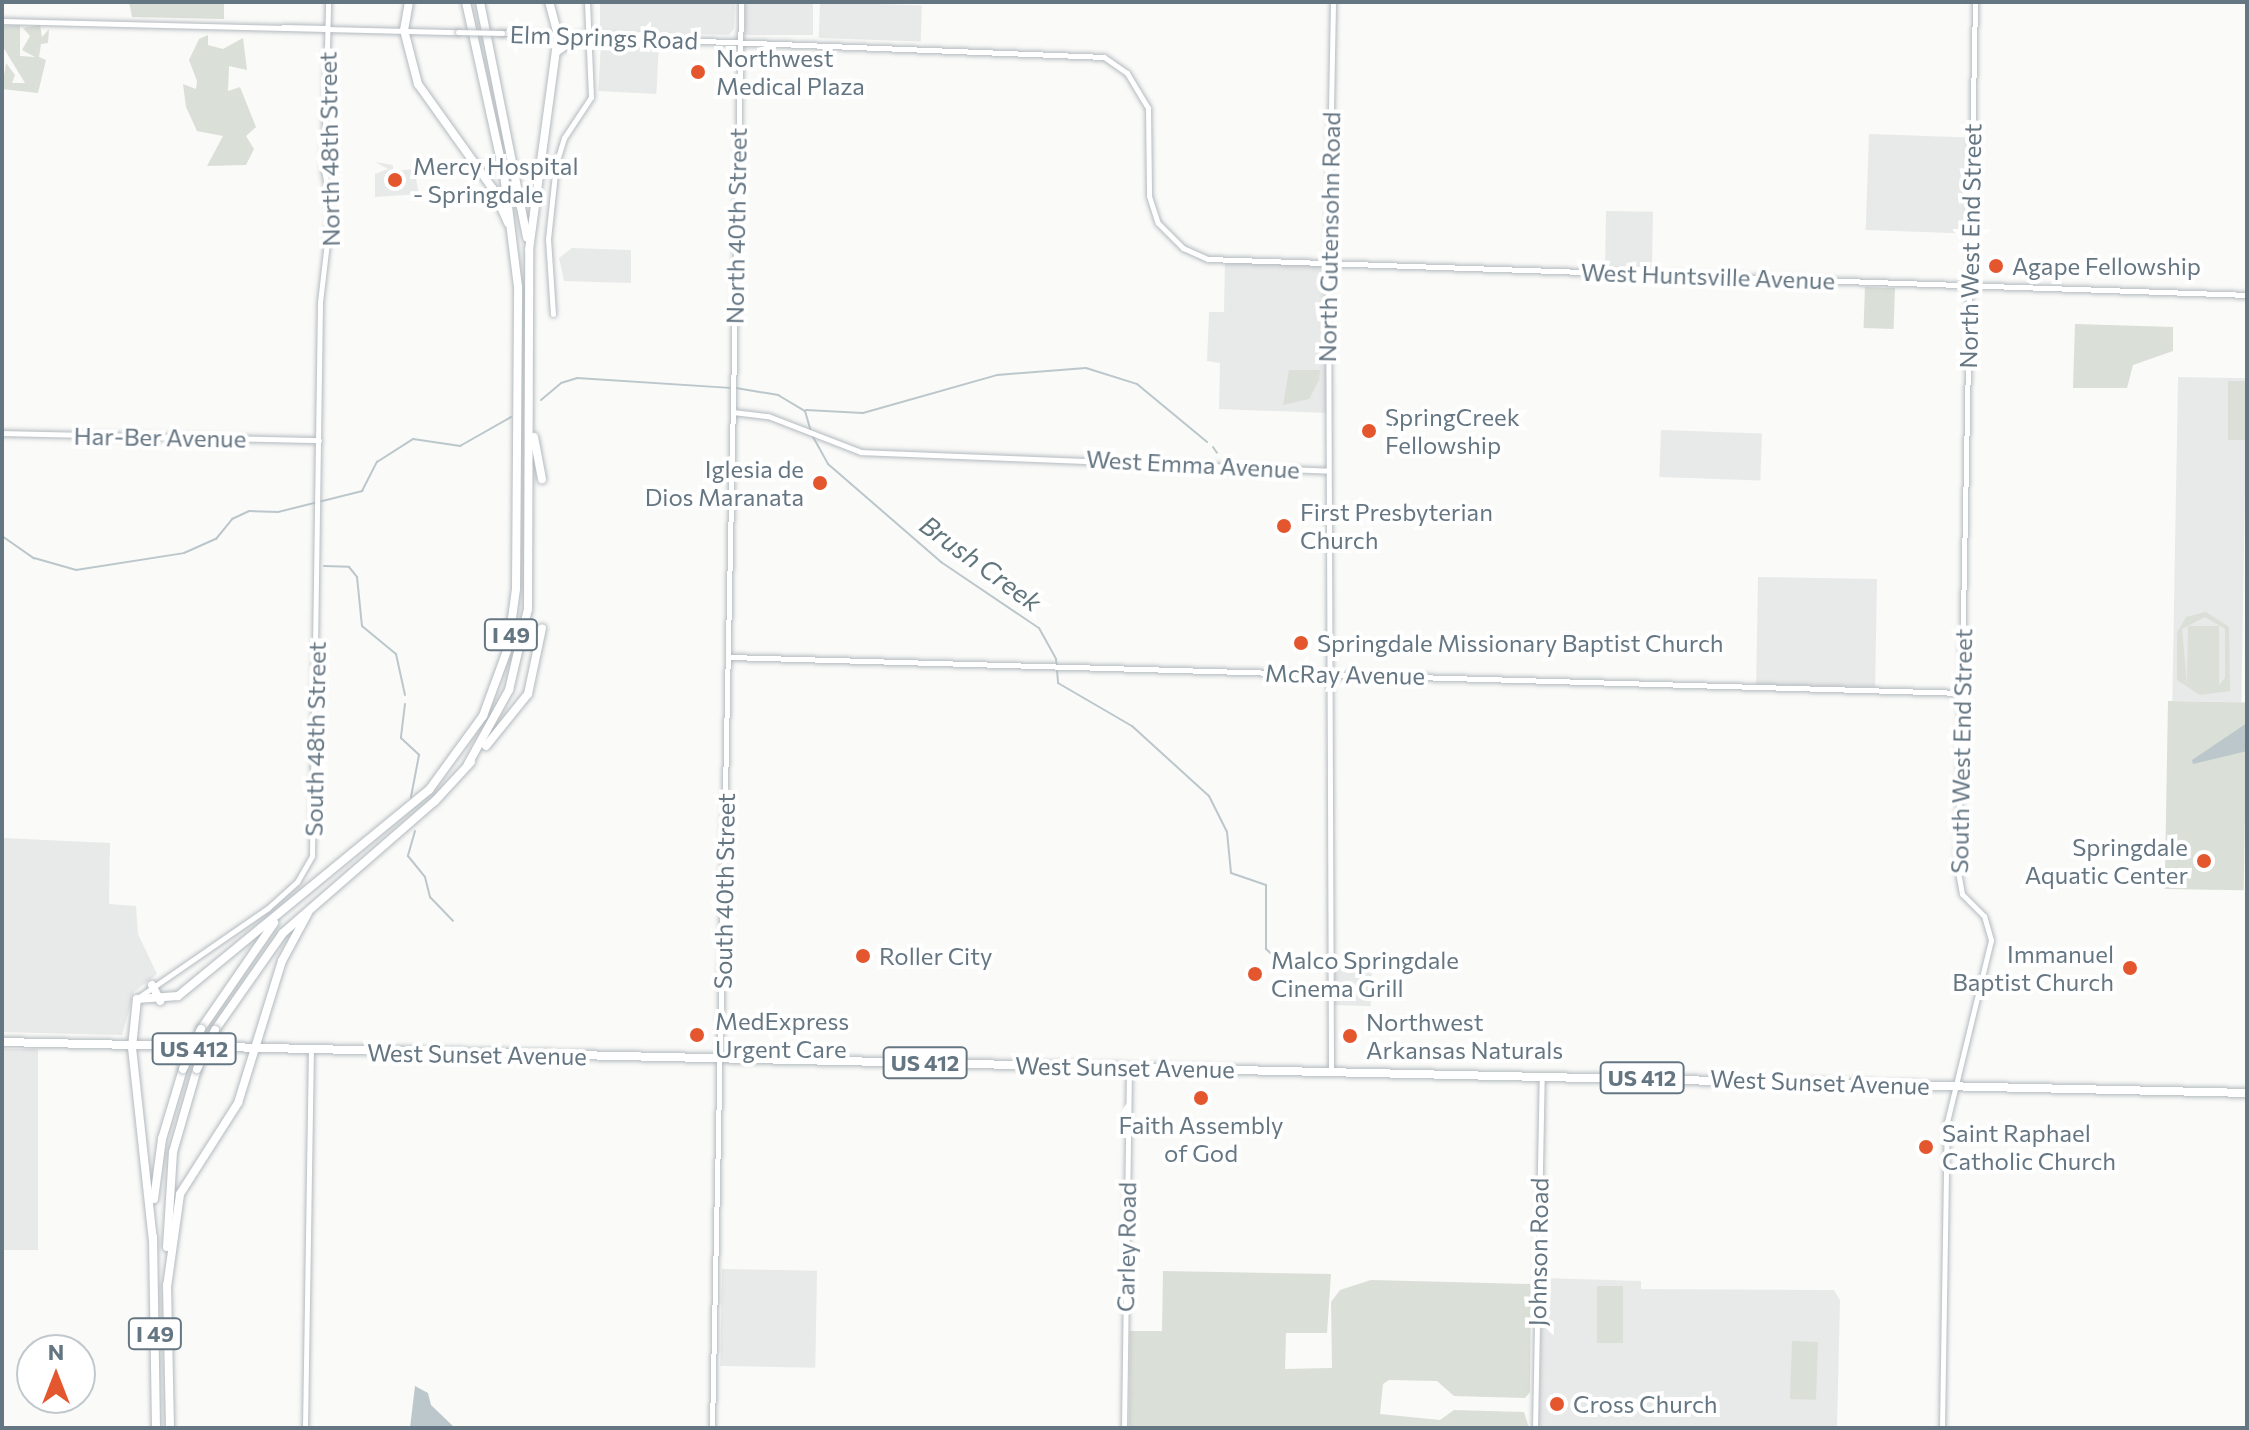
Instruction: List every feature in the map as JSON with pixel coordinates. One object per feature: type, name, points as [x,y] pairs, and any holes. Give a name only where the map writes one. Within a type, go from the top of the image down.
[{"type":"highway","points":[[409,2],[404,30],[422,92],[493,189],[513,240]]},
{"type":"highway","name":"I 49","points":[[156,1428],[153,1241],[159,1155],[183,1069],[201,1029],[236,970],[293,902],[437,781],[479,724],[503,667],[516,589],[519,307],[513,240],[466,2]]},
{"type":"highway","name":"I 49","points":[[170,1428],[167,1287],[170,1168],[197,1069],[215,1030],[260,960],[314,902],[435,801],[468,764],[503,706],[523,642],[531,422],[529,250],[480,2]]},
{"type":"highway","points":[[529,250],[558,35],[549,2]]},
{"type":"highway","points":[[555,52],[579,36]]},
{"type":"highway","points":[[531,422],[542,479]]},
{"type":"highway","points":[[468,764],[528,694],[542,628]]},
{"type":"highway","points":[[153,1241],[132,1047],[137,999],[161,1002],[178,996],[293,902]]},
{"type":"highway","points":[[247,1079],[286,951],[314,902]]},
{"type":"highway","points":[[152,985],[161,1002]]},
{"type":"highway","points":[[167,1287],[180,1194],[247,1079],[274,1050],[262,1032]]},
{"type":"highway","name":"West Sunset Avenue","points":[[2,1042],[2247,1093]]},
{"type":"highway","points":[[120,1047],[134,1061]]},
{"type":"street","name":"North 48th Street","points":[[319,440],[320,302],[331,239],[324,171],[328,2]]},
{"type":"street","points":[[553,314],[548,239],[556,164],[591,97],[593,36],[587,2]]},
{"type":"street","name":"North 40th Street","points":[[732,449],[741,2]]},
{"type":"street","name":"North Gutensohn Road","points":[[1331,1071],[1328,264],[1333,2]]},
{"type":"street","name":"North West End Street","points":[[1965,489],[1975,2]]},
{"type":"street","name":"Elm Springs Road","points":[[2,21],[404,30],[1080,53],[1118,65],[1148,108],[1149,196],[1158,223],[1174,241]]},
{"type":"street","name":"West Huntsville Avenue","points":[[1174,241],[1208,259],[2247,295]]},
{"type":"street","name":"West Emma Avenue","points":[[733,412],[761,413],[861,452],[1058,457],[1328,471]]},
{"type":"street","name":"Har-Ber Avenue","points":[[2,433],[319,440]]},
{"type":"street","name":"South 48th Street","points":[[137,999],[152,985],[268,908],[297,882],[312,856],[319,440]]},
{"type":"street","name":"South 40th Street","points":[[712,1428],[732,449]]},
{"type":"street","name":"South West End Street","points":[[1942,1428],[1947,1122],[1991,940],[1987,921],[1959,883],[1965,489]]},
{"type":"street","name":"McRay Avenue","points":[[729,657],[1962,693]]},
{"type":"street","points":[[305,1428],[311,1051]]},
{"type":"street","name":"Carley Road","points":[[1124,1428],[1129,1067]]},
{"type":"street","name":"Johnson Road","points":[[1535,1428],[1542,1076]]},
{"type":"shaded area","points":[[129,2],[224,2],[224,19],[132,17]]},
{"type":"shaded area","points":[[600,2],[735,2],[734,29],[729,35],[600,31]]},
{"type":"shaded area","points":[[745,2],[813,2],[813,35],[745,35]]},
{"type":"shaded area","points":[[820,2],[922,6],[921,42],[819,38]]},
{"type":"shaded area","points":[[20,25],[20,56],[35,57],[22,50],[30,36],[23,28],[40,25],[42,37],[49,29],[48,43],[41,44],[39,57],[46,60],[38,93],[2,89],[6,63],[15,75],[12,83],[25,83],[3,47],[4,26]]},
{"type":"shaded area","points":[[208,35],[208,45],[223,49],[243,38],[247,70],[229,66],[228,91],[240,87],[256,127],[246,136],[254,149],[246,165],[207,166],[223,136],[197,131],[186,107],[183,84],[196,89],[197,81],[189,60],[199,39]]},
{"type":"shaded area","points":[[601,42],[659,45],[656,94],[598,91]]},
{"type":"shaded area","points":[[1869,134],[1969,137],[1966,233],[1866,230]]},
{"type":"shaded area","name":"Mercy Hospital - Springdale","points":[[375,162],[393,165],[393,171],[414,169],[419,194],[375,197],[375,174],[388,169]]},
{"type":"shaded area","points":[[1606,211],[1653,212],[1652,268],[1605,267]]},
{"type":"shaded area","points":[[572,248],[631,250],[631,283],[564,281],[559,258]]},
{"type":"shaded area","points":[[1225,261],[1328,264],[1328,413],[1219,409],[1220,363],[1207,361],[1209,312],[1224,312]]},
{"type":"shaded area","points":[[1865,287],[1895,288],[1894,329],[1864,328]]},
{"type":"shaded area","points":[[2075,324],[2173,327],[2173,351],[2133,365],[2127,388],[2073,388]]},
{"type":"shaded area","points":[[1289,370],[1320,370],[1319,380],[1309,399],[1283,405]]},
{"type":"shaded area","points":[[2178,377],[2247,378],[2241,702],[2172,701]]},
{"type":"shaded area","points":[[2228,381],[2247,381],[2247,440],[2228,440]]},
{"type":"shaded area","points":[[1661,430],[1762,434],[1760,480],[1659,477]]},
{"type":"shaded area","points":[[1758,577],[1877,579],[1875,687],[1756,685]]},
{"type":"shaded area","points":[[2206,612],[2229,627],[2230,691],[2200,695],[2177,680],[2177,633],[2186,617]],"holes":[[[2205,617],[2225,629],[2225,678],[2219,685],[2219,626],[2188,626],[2187,685],[2182,629]]]},
{"type":"shaded area","points":[[2168,701],[2247,702],[2244,890],[2165,889]]},
{"type":"shaded area","points":[[2247,723],[2247,751],[2193,764],[2192,760]]},
{"type":"shaded area","points":[[2,838],[110,843],[109,904],[136,906],[138,934],[157,974],[134,992],[122,1035],[2,1032]]},
{"type":"shaded area","points":[[1335,967],[1372,968],[1371,1006],[1334,1005]]},
{"type":"shaded area","points":[[2,1049],[38,1049],[38,1250],[2,1250]]},
{"type":"shaded area","points":[[722,1269],[817,1271],[815,1368],[720,1366]]},
{"type":"shaded area","points":[[1163,1271],[1331,1274],[1327,1333],[1286,1333],[1285,1369],[1332,1368],[1331,1302],[1340,1290],[1371,1280],[1531,1284],[1530,1392],[1525,1398],[1454,1396],[1437,1381],[1389,1380],[1383,1384],[1380,1414],[1440,1420],[1454,1410],[1524,1412],[1529,1428],[1129,1428],[1130,1331],[1162,1331]]},
{"type":"shaded area","points":[[1542,1278],[1641,1281],[1641,1289],[1834,1290],[1840,1300],[1837,1428],[1539,1428]]},
{"type":"shaded area","points":[[1597,1286],[1623,1286],[1623,1343],[1597,1343]]},
{"type":"shaded area","points":[[1792,1341],[1818,1342],[1816,1400],[1790,1399]]},
{"type":"shaded area","points":[[415,1386],[428,1393],[431,1405],[455,1428],[410,1428]]},
{"type":"waterway","points":[[806,410],[863,413],[997,375],[1086,368],[1137,384],[1207,442]]},
{"type":"waterway","name":"Brush Creek","points":[[541,400],[561,383],[577,378],[730,388]]},
{"type":"waterway","name":"Brush Creek","points":[[736,388],[778,395],[805,411],[810,429]]},
{"type":"waterway","name":"Brush Creek","points":[[2,536],[34,558],[76,570],[184,553],[216,539],[232,519],[249,511],[278,512],[362,491],[377,462],[413,439],[460,446],[511,417]]},
{"type":"waterway","name":"Brush Creek","points":[[812,435],[828,464],[941,562],[1039,628],[1056,659],[1058,683],[1132,726],[1209,796],[1227,832],[1231,873],[1266,885],[1266,949],[1276,958],[1311,958]]},
{"type":"waterway","points":[[1213,447],[1217,453]]},
{"type":"waterway","points":[[324,566],[349,567],[357,577],[362,626],[396,654],[405,695]]},
{"type":"waterway","points":[[405,704],[401,738],[419,755],[411,797]]},
{"type":"waterway","points":[[415,831],[408,856],[425,877],[430,897],[453,921]]},
{"type":"place","name":"Northwest Medical Plaza","points":[[698,72]]},
{"type":"place","name":"Mercy Hospital - Springdale","points":[[395,180]]},
{"type":"place","name":"Agape Fellowship","points":[[1996,266]]},
{"type":"place","name":"SpringCreek Fellowship","points":[[1369,431]]},
{"type":"place","name":"Iglesia de Dios Maranata","points":[[820,483]]},
{"type":"place","name":"First Presbyterian Church","points":[[1284,526]]},
{"type":"place","name":"Springdale Missionary Baptist Church","points":[[1301,643]]},
{"type":"place","name":"Springdale Aquatic Center","points":[[2204,861]]},
{"type":"place","name":"Roller City","points":[[863,956]]},
{"type":"place","name":"Immanuel Baptist Church","points":[[2130,968]]},
{"type":"place","name":"Malco Springdale Cinema Grill","points":[[1255,974]]},
{"type":"place","name":"MedExpress Urgent Care","points":[[697,1035]]},
{"type":"place","name":"Northwest Arkansas Naturals","points":[[1350,1036]]},
{"type":"place","name":"Faith Assembly of God","points":[[1201,1098]]},
{"type":"place","name":"Saint Raphael Catholic Church","points":[[1926,1147]]},
{"type":"place","name":"Cross Church","points":[[1557,1404]]}]
